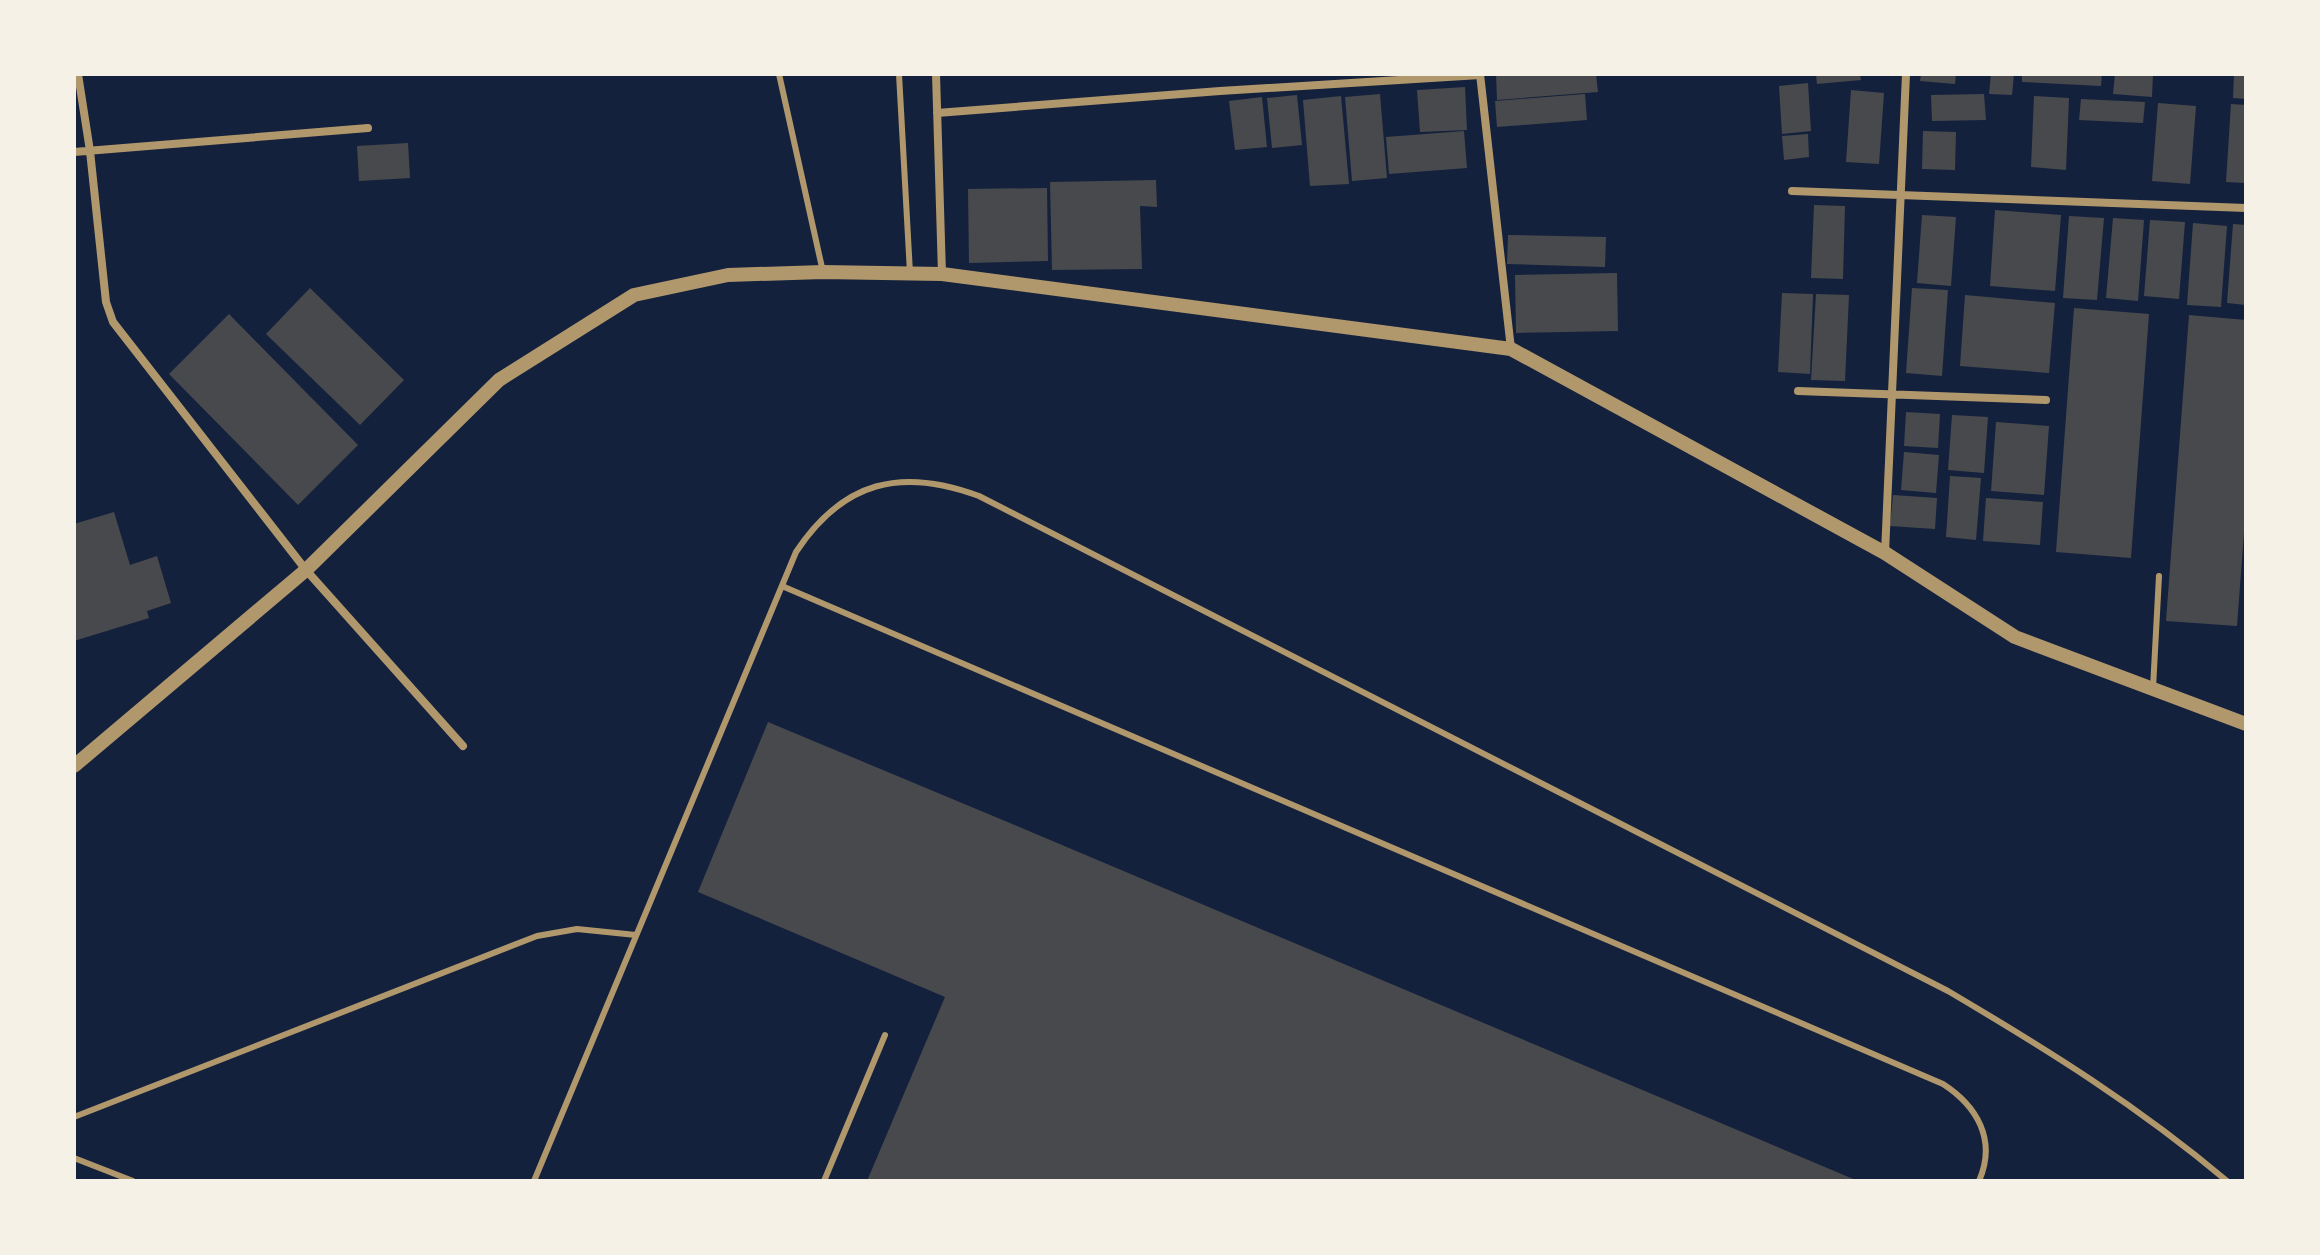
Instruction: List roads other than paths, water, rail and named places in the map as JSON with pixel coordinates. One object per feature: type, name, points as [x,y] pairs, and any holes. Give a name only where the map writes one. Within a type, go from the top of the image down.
[{"type":"street","points":[[78,74],[90,151],[106,302],[113,322],[306,570],[463,746]]},
{"type":"street","points":[[936,74],[942,274]]},
{"type":"street","points":[[937,113],[1480,74],[1511,349]]},
{"type":"street","points":[[1885,553],[1906,74]]},
{"type":"street","points":[[74,152],[368,128]]},
{"type":"street","points":[[1792,191],[2246,208]]},
{"type":"street","points":[[74,766],[306,570],[499,380],[634,295],[728,275],[823,272],[942,274],[1511,349],[1885,553],[2015,637],[2246,724]]},
{"type":"street","points":[[1798,391],[2046,400]]},
{"type":"lane","points":[[779,74],[823,272]]},
{"type":"lane","points":[[899,74],[910,273]]},
{"type":"lane","points":[[534,1181],[796,552],[832,508],[863,491],[893,482],[923,482],[951,485],[979,496],[1948,991],[2063,1059],[2174,1136],[2227,1181]]},
{"type":"lane","points":[[2153,688],[2159,576]]},
{"type":"lane","points":[[782,586],[1943,1084],[1961,1095],[1975,1112],[1983,1130],[1986,1151],[1979,1181]]},
{"type":"lane","points":[[74,1117],[537,936],[577,929],[636,935]]},
{"type":"lane","points":[[824,1181],[885,1035]]},
{"type":"lane","points":[[74,1158],[133,1181]]}]
